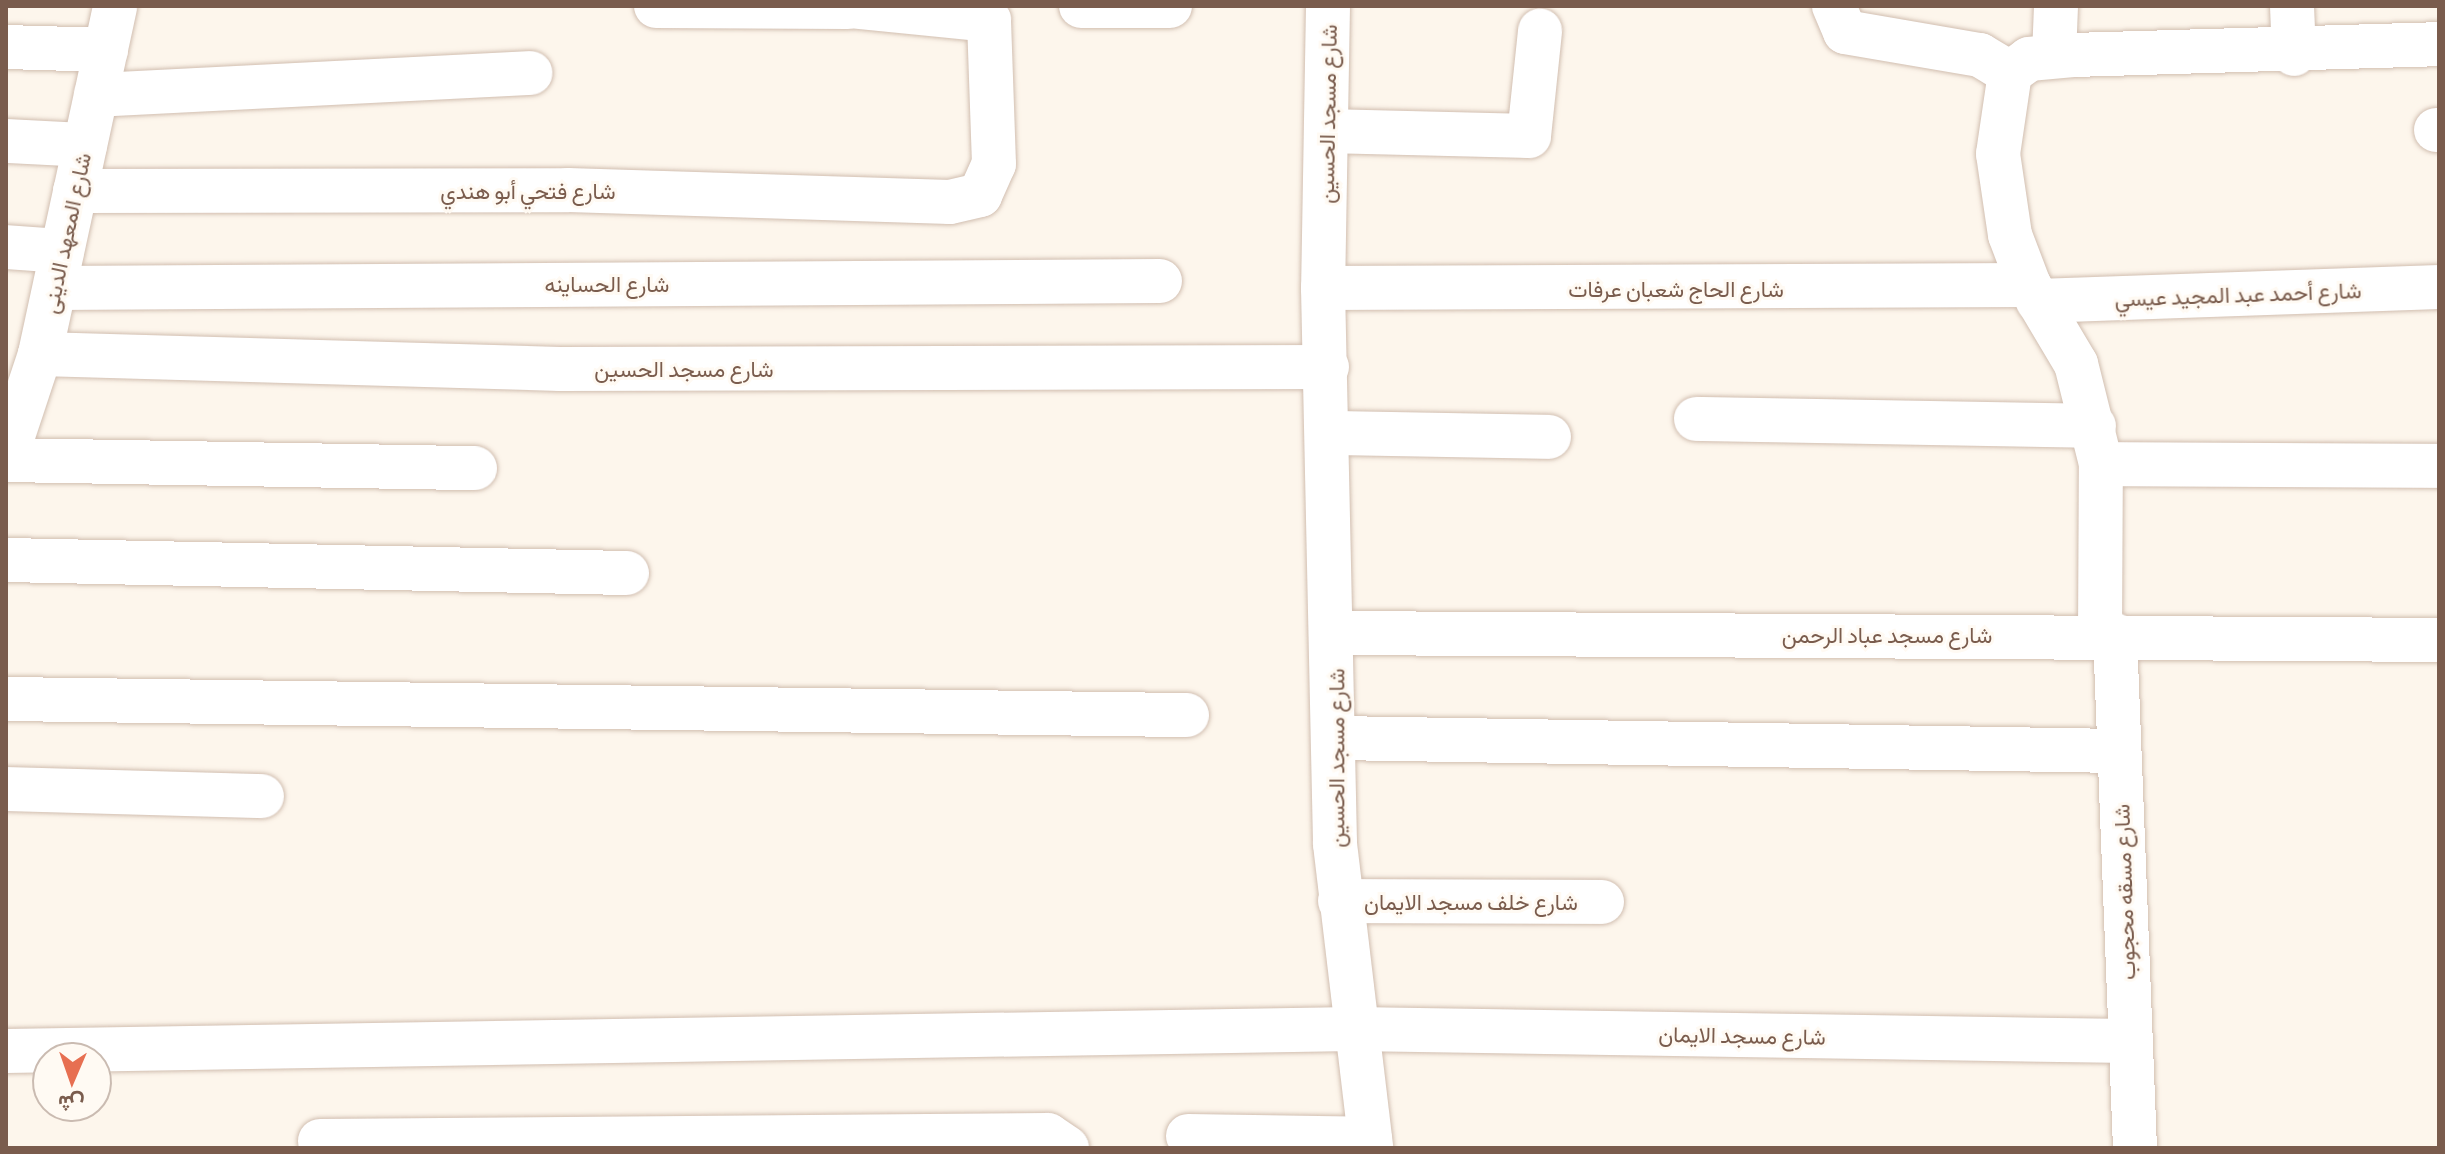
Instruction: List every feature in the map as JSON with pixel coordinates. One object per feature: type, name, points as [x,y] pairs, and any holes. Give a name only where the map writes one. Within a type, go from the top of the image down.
[{"type":"street","name":"شارع المعهد الدينى","points":[[6,459],[17,393],[40,354],[115,6]]},
{"type":"street","points":[[656,6],[848,7],[989,13]]},
{"type":"street","points":[[1081,6],[1170,6]]},
{"type":"street","name":"شارع مسجد الحسين","points":[[1328,6],[1323,288],[1336,633],[1340,901],[1370,1143]]},
{"type":"street","points":[[1834,6],[1845,32],[1980,55],[2010,73]]},
{"type":"street","points":[[2054,56],[2056,6]]},
{"type":"street","points":[[2292,6],[2294,54]]},
{"type":"street","name":"شارع فتحي أبو هندي","points":[[75,191],[568,190],[950,202],[980,195],[994,164],[989,13]]},
{"type":"street","points":[[1327,131],[1529,136],[1540,31]]},
{"type":"street","points":[[2107,635],[2097,445],[2076,364],[2033,293],[2010,235],[1998,154],[2010,73],[2029,59],[2054,56],[2294,54],[2439,44]]},
{"type":"street","points":[[6,47],[106,50]]},
{"type":"street","points":[[96,95],[530,73]]},
{"type":"street","points":[[6,141],[85,145]]},
{"type":"street","name":"شارع الحساينه","points":[[6,247],[58,269],[1160,281]]},
{"type":"street","name":"شارع أحمد عبد المجيد عيسي","points":[[2033,293],[2439,287]]},
{"type":"street","name":"شارع الحاج شعبان عرفات","points":[[1323,288],[2033,293]]},
{"type":"street","name":"شارع مسجد الحسين","points":[[40,354],[575,369],[1327,367]]},
{"type":"street","points":[[1696,419],[2439,466]]},
{"type":"street","points":[[1330,433],[1549,437]]},
{"type":"street","points":[[6,459],[475,468]]},
{"type":"street","points":[[6,560],[627,573]]},
{"type":"street","name":"شارع مسجد عباد الرحمن","points":[[1336,633],[2107,635],[2439,640]]},
{"type":"street","name":"شارع مسقه محجوب","points":[[2107,635],[2119,751],[2135,1148]]},
{"type":"street","points":[[6,699],[1187,715]]},
{"type":"street","points":[[1336,738],[2119,751]]},
{"type":"street","points":[[6,789],[262,796]]},
{"type":"street","name":"شارع خلف مسجد الايمان","points":[[1340,901],[1602,902]]},
{"type":"street","name":"شارع مسجد الايمان","points":[[6,1051],[1354,1029],[2130,1041]]},
{"type":"street","points":[[320,1141],[1048,1135],[1067,1148]]},
{"type":"street","points":[[1188,1136],[1370,1143]]}]
